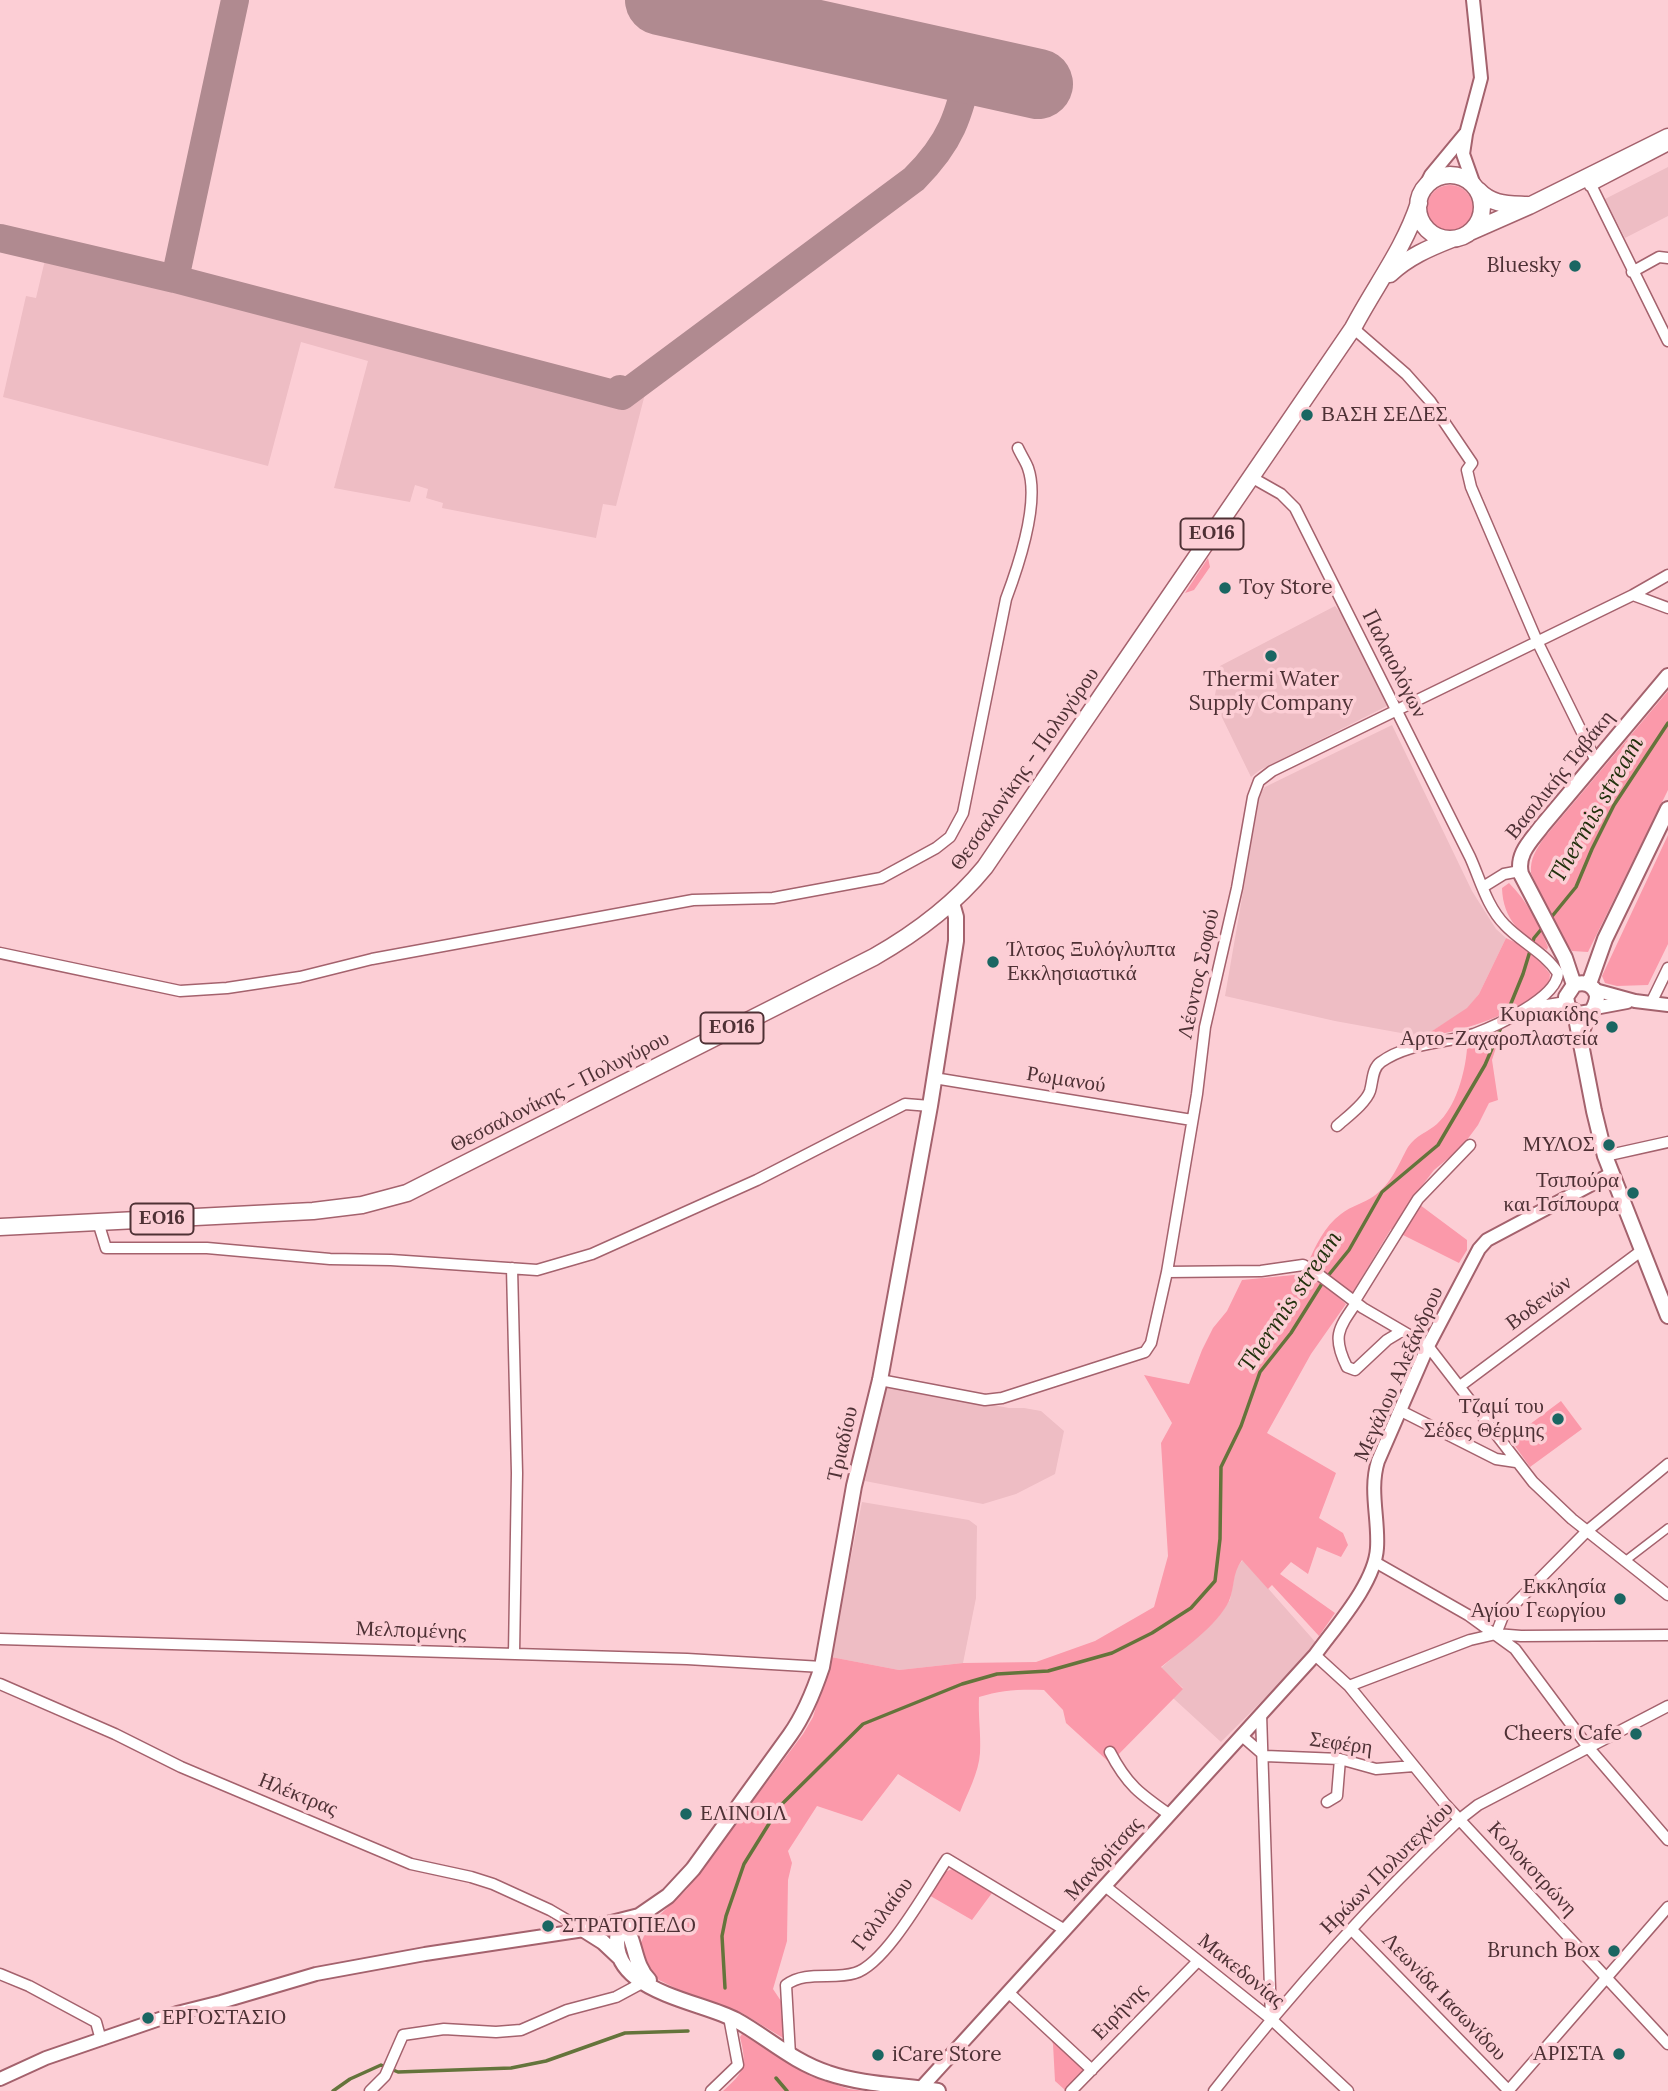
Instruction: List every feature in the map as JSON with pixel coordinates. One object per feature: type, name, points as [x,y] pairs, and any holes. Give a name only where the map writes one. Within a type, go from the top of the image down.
[{"type":"main road","name":"Θεσσαλονίκης - Πολυγύρου","points":[[1373,290],[1404,262],[1428,248],[1589,182],[1668,136]]},
{"type":"main road","points":[[1425,187],[1432,180],[1449,175],[1458,176],[1495,203],[1529,206]]},
{"type":"main road","name":"ΕΟ16","points":[[1419,204],[1425,187]]},
{"type":"main road","points":[[1419,204],[1419,212],[1426,227],[1440,237],[1463,235],[1481,217],[1481,198],[1476,187]]},
{"type":"main road","name":"Θεσσαλονίκης - Πολυγύρου","points":[[0,1227],[253,1216],[338,1209],[382,1201],[407,1193],[874,957],[906,938],[952,903],[985,867],[1353,328],[1373,290],[1405,240],[1419,204]]},
{"type":"main road","name":"Βασιλικής Ταβάκη","points":[[1574,985],[1565,958],[1520,872],[1519,860],[1596,761],[1668,676]]},
{"type":"main road","points":[[1581,1043],[1582,1026],[1598,999],[1592,987],[1601,948],[1668,809]]},
{"type":"main road","name":"Τριαδίου","points":[[584,1930],[643,1914],[668,1896],[687,1877],[790,1735],[810,1701],[821,1667],[854,1486],[880,1380],[930,1106],[956,941],[956,917],[952,903]]},
{"type":"main road","points":[[1592,987],[1581,983],[1574,985],[1567,992],[1581,1043],[1594,1111],[1611,1174],[1668,1316]]},
{"type":"main road","points":[[1571,1008],[1584,1014],[1593,1010]]},
{"type":"main road","points":[[627,1956],[644,1920],[643,1914]]},
{"type":"main road","points":[[621,1922],[627,1929],[627,1956],[642,1983],[729,2017],[790,2055],[835,2075],[938,2091]]},
{"type":"main road","points":[[584,1930],[627,1956],[666,1993]]},
{"type":"street","points":[[1473,0],[1481,78],[1463,154],[1476,187]]},
{"type":"street","points":[[1425,187],[1430,175],[1466,134]]},
{"type":"street","points":[[1668,146],[1589,182],[1668,341]]},
{"type":"street","points":[[1632,272],[1659,257],[1668,258]]},
{"type":"street","points":[[1353,328],[1406,374],[1430,401],[1472,463],[1467,470],[1471,488],[1538,641],[1596,761]]},
{"type":"street","points":[[0,953],[180,991],[227,988],[693,900],[773,898],[881,878],[936,848],[950,837],[963,813],[1006,599],[1019,565],[1026,532],[1031,493],[1029,470],[1018,448]]},
{"type":"street","name":"Παλαιολόγων","points":[[1251,477],[1281,494],[1295,508],[1494,910],[1504,925],[1558,973],[1555,985],[1546,995],[1524,1008]]},
{"type":"street","name":"Λέοντος Σοφού","points":[[880,1380],[985,1401],[1002,1398],[1144,1352],[1151,1343],[1167,1272],[1197,1094],[1205,1027],[1237,888],[1253,797],[1259,781],[1272,771],[1633,595],[1668,575]]},
{"type":"street","points":[[1633,595],[1668,608]]},
{"type":"street","points":[[1483,887],[1504,874],[1520,872]]},
{"type":"street","points":[[1651,1003],[1668,968]]},
{"type":"street","points":[[1592,987],[1634,1001],[1668,1005]]},
{"type":"street","points":[[1593,1010],[1634,1001]]},
{"type":"street","points":[[1337,1126],[1369,1094],[1372,1077],[1379,1063],[1412,1047],[1472,1034],[1513,1016],[1524,1008],[1571,1008]]},
{"type":"street","name":"Ρωμανού","points":[[934,1078],[1192,1120]]},
{"type":"street","points":[[98,1222],[106,1248],[207,1248],[330,1259],[391,1260],[537,1270],[592,1254],[757,1180],[905,1104],[930,1106]]},
{"type":"street","points":[[1605,1156],[1668,1142]]},
{"type":"street","points":[[1402,1331],[1387,1340],[1354,1370],[1347,1367],[1338,1346],[1338,1333],[1354,1303],[1418,1199],[1470,1145]]},
{"type":"street","name":"Μεγάλου Αλεξάνδρου","points":[[1315,1655],[1359,1594],[1375,1563],[1378,1529],[1375,1472],[1428,1346],[1474,1257],[1487,1240],[1611,1174]]},
{"type":"street","name":"Βοδενών","points":[[1460,1386],[1641,1251]]},
{"type":"street","points":[[1167,1272],[1261,1271],[1303,1265],[1314,1271],[1354,1303],[1428,1346],[1516,1462],[1551,1500],[1668,1595]]},
{"type":"street","points":[[512,1268],[517,1473],[514,1654]]},
{"type":"street","points":[[1401,1411],[1496,1459],[1516,1462]]},
{"type":"street","points":[[1496,1634],[1503,1616],[1587,1531],[1668,1464]]},
{"type":"street","points":[[1625,1561],[1668,1528]]},
{"type":"street","points":[[1375,1563],[1468,1615],[1515,1649],[1588,1747],[1668,1840]]},
{"type":"street","points":[[1349,1686],[1470,1640],[1496,1634],[1668,1635]]},
{"type":"street","name":"Μελπομένης","points":[[0,1639],[687,1659],[821,1667]]},
{"type":"street","name":"Κολοκοτρώνη","points":[[1315,1655],[1349,1686],[1460,1819],[1668,2044]]},
{"type":"street","name":"Μανδρίτσας","points":[[920,2088],[1315,1655]]},
{"type":"street","name":"Ηλέκτρας","points":[[0,1684],[115,1734],[181,1767],[411,1864],[493,1884],[550,1910],[584,1930]]},
{"type":"street","name":"Ηρώων Πολυτεχνίου","points":[[1214,2091],[1271,2019],[1351,1930],[1460,1819],[1478,1805],[1668,1706]]},
{"type":"street","points":[[1261,1714],[1271,2019]]},
{"type":"street","points":[[1241,1736],[1262,1754]]},
{"type":"street","points":[[1110,1752],[1121,1775],[1136,1791],[1170,1815]]},
{"type":"street","name":"Σεφέρη","points":[[1262,1754],[1271,1757],[1340,1759],[1376,1769],[1414,1766]]},
{"type":"street","points":[[1327,1802],[1337,1796],[1340,1759]]},
{"type":"street","name":"Γαλιλαίου","points":[[790,2055],[786,1985],[794,1980],[810,1977],[853,1974],[869,1966],[909,1917],[947,1859],[1065,1930]]},
{"type":"street","name":"Μακεδονίας","points":[[1105,1886],[1271,2019],[1348,2091]]},
{"type":"street","points":[[1508,2091],[1668,1907]]},
{"type":"street","points":[[0,2079],[46,2058],[177,2013],[316,1974],[584,1930]]},
{"type":"street","name":"Λεωνίδα Ιασωνίδου","points":[[1351,1930],[1508,2091]]},
{"type":"street","name":"Ειρήνης","points":[[1071,2091],[1198,1961]]},
{"type":"street","points":[[0,1973],[96,2022],[100,2040]]},
{"type":"street","points":[[370,2091],[385,2076],[403,2035],[444,2029],[496,2032],[521,2030],[567,2010],[616,1997],[642,1983]]},
{"type":"street","points":[[1008,1992],[1092,2070]]},
{"type":"street","points":[[711,2091],[737,2065],[729,2017]]},
{"type":"shaded area","points":[[1668,167],[1668,216],[1625,238],[1605,199]]},
{"type":"shaded area","points":[[1450,185],[1466,192],[1473,208],[1466,224],[1450,231],[1434,224],[1427,208],[1434,192]]},
{"type":"shaded area","points":[[49,243],[645,394],[616,506],[603,504],[596,538],[442,508],[443,503],[426,498],[428,489],[415,485],[410,502],[334,488],[368,361],[301,342],[268,466],[3,397],[26,296],[36,298]]},
{"type":"shaded area","points":[[1208,558],[1210,567],[1194,590],[1185,593]]},
{"type":"shaded area","points":[[1335,606],[1345,618],[1389,705],[1251,777],[1214,701],[1220,666]]},
{"type":"shaded area","points":[[1668,691],[1668,790],[1588,952],[1572,951],[1557,931],[1531,873],[1533,858],[1544,838]]},
{"type":"shaded area","points":[[1392,725],[1472,891],[1496,929],[1506,938],[1479,994],[1467,1009],[1423,1037],[1335,1021],[1225,996],[1260,794],[1265,787]]},
{"type":"shaded area","points":[[1668,835],[1668,944],[1648,985],[1617,986],[1605,983],[1602,976]]},
{"type":"shaded area","points":[[1509,883],[1532,913],[1547,950],[1522,932],[1510,918],[1502,888]]},
{"type":"shaded area","points":[[1506,938],[1524,948],[1541,963],[1550,974],[1549,984],[1521,1004],[1490,1020],[1423,1037],[1467,1008],[1479,994]]},
{"type":"shaded area","points":[[1500,1035],[1492,1060],[1498,1100],[1489,1103],[1478,1125],[1461,1148],[1434,1170],[1412,1199],[1467,1240],[1467,1250],[1459,1263],[1391,1229],[1351,1295],[1308,1263],[1321,1237],[1341,1214],[1380,1191],[1411,1143],[1444,1117],[1458,1089],[1467,1049]]},
{"type":"shaded area","points":[[1312,1275],[1346,1304],[1311,1354],[1267,1433],[1336,1473],[1319,1518],[1343,1533],[1348,1545],[1341,1557],[1317,1547],[1308,1574],[1291,1562],[1280,1574],[1335,1613],[1319,1636],[1272,1585],[1268,1589],[1242,1560],[1229,1601],[1223,1610],[1198,1637],[1161,1667],[1183,1689],[1110,1763],[1066,1723],[1063,1710],[1044,1690],[1003,1691],[979,1697],[979,1760],[960,1812],[898,1774],[862,1821],[817,1806],[788,1851],[792,1863],[788,1880],[787,1941],[773,1989],[781,2001],[783,2038],[742,2013],[659,1980],[643,1965],[639,1947],[649,1925],[687,1889],[803,1734],[813,1717],[831,1657],[899,1670],[963,1663],[1036,1662],[1095,1641],[1154,1607],[1168,1556],[1161,1443],[1172,1423],[1144,1375],[1189,1384],[1213,1328],[1227,1311],[1242,1280]]},
{"type":"shaded area","points":[[884,1385],[1009,1408],[1041,1411],[1064,1431],[1055,1474],[1016,1494],[983,1504],[865,1481]]},
{"type":"shaded area","points":[[1561,1401],[1582,1429],[1530,1467],[1510,1439]]},
{"type":"shaded area","points":[[862,1502],[969,1520],[977,1526],[976,1598],[963,1663],[899,1670],[831,1657]]},
{"type":"shaded area","points":[[1243,1560],[1318,1645],[1221,1742],[1173,1698],[1183,1688],[1161,1668],[1218,1617],[1230,1600],[1236,1568]]},
{"type":"shaded area","points":[[952,1869],[992,1893],[972,1920],[927,1894],[940,1874]]},
{"type":"shaded area","points":[[1048,2033],[1085,2071],[1065,2090],[1055,2081],[1053,2044]]},
{"type":"shaded area","points":[[742,2034],[810,2076],[849,2089],[865,2091],[723,2091],[740,2073],[742,2067]]},
{"type":"waterway","name":"Thermis stream","points":[[1549,920],[1576,887],[1614,805],[1668,723]]},
{"type":"waterway","name":"Thermis stream","points":[[1505,1018],[1534,938],[1544,926]]},
{"type":"waterway","name":"Thermis stream","points":[[725,1988],[722,1936],[744,1864],[780,1806],[863,1724],[962,1684],[997,1674],[1048,1671],[1112,1653],[1152,1633],[1191,1608],[1215,1581],[1220,1539],[1221,1467],[1241,1426],[1260,1372],[1291,1333],[1323,1282],[1349,1250],[1382,1192],[1438,1145],[1485,1065],[1502,1025]]},
{"type":"waterway","points":[[333,2091],[350,2079],[381,2065],[398,2072],[511,2068],[546,2061],[625,2033],[688,2031]]},
{"type":"waterway","points":[[776,2078],[787,2091]]},
{"type":"taxiway","points":[[178,275],[175,279],[235,0]]},
{"type":"taxiway","points":[[620,389],[622,396],[914,179],[937,153],[952,128],[970,67]]},
{"type":"taxiway","points":[[0,238],[175,279],[622,396]]},
{"type":"runway","points":[[660,0],[1038,84]]},
{"type":"place","name":"Bluesky","points":[[1575,266]]},
{"type":"place","name":"ΒΑΣΗ ΣΕΔΕΣ","points":[[1307,415]]},
{"type":"place","name":"Toy Store","points":[[1225,588]]},
{"type":"place","name":"Thermi Water Supply Company","points":[[1271,656]]},
{"type":"place","name":"Ίλτσος Ξυλόγλυπτα Εκκλησιαστικά","points":[[993,962]]},
{"type":"place","name":"Κυριακίδης Αρτο-Ζαχαροπλαστεία","points":[[1612,1027]]},
{"type":"place","name":"ΜΥΛΟΣ","points":[[1609,1145]]},
{"type":"place","name":"Τσιπούρα και Τσίπουρα","points":[[1633,1193]]},
{"type":"place","name":"Τζαμί του Σέδες Θέρμης","points":[[1558,1419]]},
{"type":"place","name":"Εκκλησία Αγίου Γεωργίου","points":[[1620,1599]]},
{"type":"place","name":"Cheers Cafe","points":[[1636,1734]]},
{"type":"place","name":"ΕΛΙΝΟΙΛ","points":[[686,1814]]},
{"type":"place","name":"ΣΤΡΑΤΟΠΕΔΟ","points":[[548,1926]]},
{"type":"place","name":"Brunch Box","points":[[1614,1951]]},
{"type":"place","name":"ΕΡΓΟΣΤΑΣΙΟ","points":[[148,2018]]},
{"type":"place","name":"ΑΡΙΣΤΑ","points":[[1619,2054]]},
{"type":"place","name":"iCare Store","points":[[878,2055]]}]
